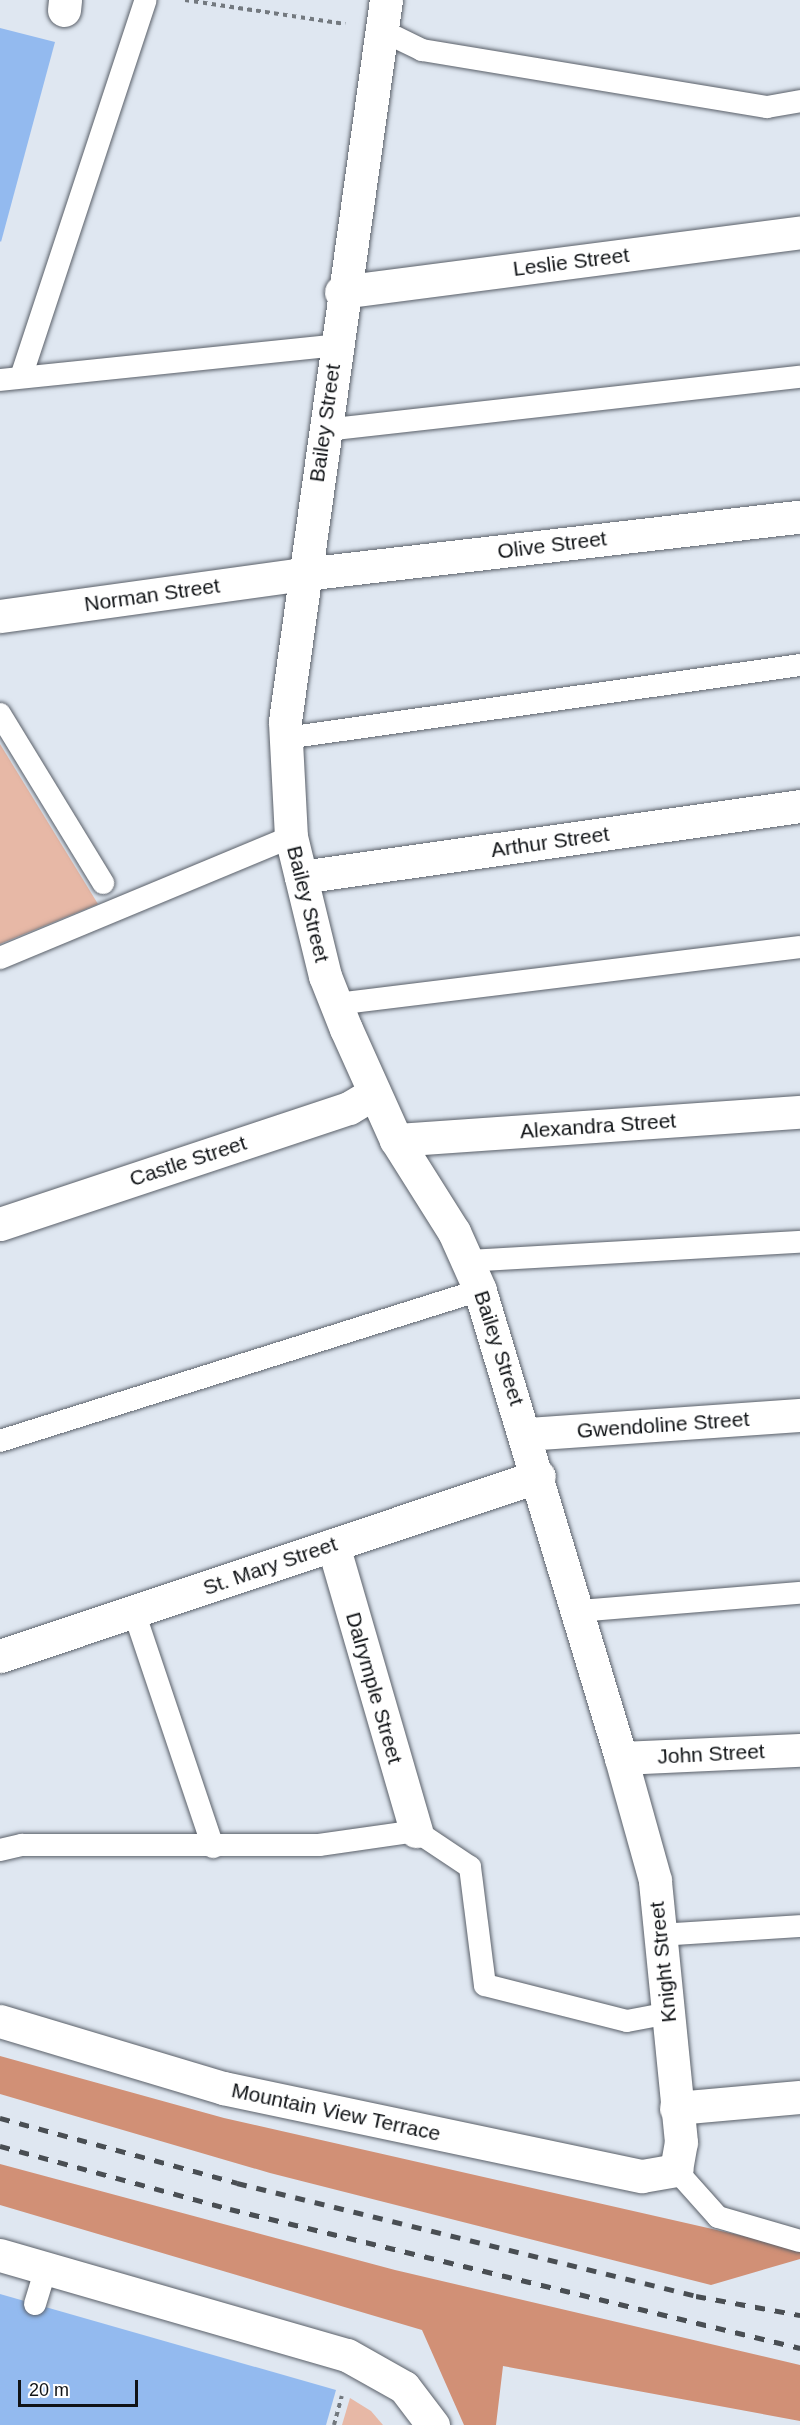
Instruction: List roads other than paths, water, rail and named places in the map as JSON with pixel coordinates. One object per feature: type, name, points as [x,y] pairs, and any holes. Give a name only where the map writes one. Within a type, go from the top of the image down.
[{"type":"street","name":"Bailey Street","points":[[384,15],[341,292],[325,430],[304,574],[286,738],[291,837],[336,1004],[396,1140],[473,1276],[527,1434],[621,1758]]},
{"type":"street","name":"Leslie Street","points":[[341,292],[800,232]]},
{"type":"street","name":"Olive Street","points":[[304,574],[800,517]]},
{"type":"street","name":"Norman Street","points":[[0,616],[304,574]]},
{"type":"street","name":"Arthur Street","points":[[301,877],[800,806]]},
{"type":"street","name":"Castle Street","points":[[0,1224],[349,1108],[374,1093]]},
{"type":"street","name":"Alexandra Street","points":[[396,1140],[800,1112]]},
{"type":"street","name":"Gwendoline Street","points":[[527,1434],[800,1415]]},
{"type":"street","name":"St. Mary Street","points":[[0,1656],[539,1476]]},
{"type":"street","name":"Dalrymple Street","points":[[333,1545],[416,1831]]},
{"type":"street","name":"John Street","points":[[621,1758],[800,1750]]},
{"type":"street","name":"Knight Street","points":[[621,1758],[655,1880],[658,1935],[669,2013],[676,2108],[681,2142],[676,2170]]},
{"type":"street","name":"Mountain View Terrace","points":[[0,2021],[223,2088],[642,2176],[676,2170]]},
{"type":"street","points":[[676,2108],[800,2097]]},
{"type":"street","points":[[0,2255],[347,2355],[404,2387],[434,2425]]},
{"type":"lane","points":[[146,0],[10,378],[336,345]]},
{"type":"lane","points":[[384,15],[422,50],[767,107],[800,101]]},
{"type":"lane","points":[[325,430],[800,377]]},
{"type":"lane","points":[[286,738],[800,665]]},
{"type":"lane","points":[[0,714],[103,883]]},
{"type":"lane","points":[[0,958],[291,837]]},
{"type":"lane","points":[[336,1004],[800,947]]},
{"type":"lane","points":[[0,1441],[473,1276],[800,1242]]},
{"type":"lane","points":[[579,1611],[800,1593]]},
{"type":"lane","points":[[134,1612],[213,1847]]},
{"type":"lane","points":[[0,1850],[22,1845],[213,1847],[319,1845],[416,1831],[470,1867],[485,1985],[627,2020],[669,2013]]},
{"type":"lane","points":[[658,1935],[800,1926]]},
{"type":"lane","points":[[676,2170],[718,2217],[800,2241]]},
{"type":"lane","points":[[35,2304],[46,2268]]},
{"type":"railway","points":[[0,2118],[237,2183],[696,2296],[800,2315]]},
{"type":"railway","points":[[0,2146],[230,2209],[800,2348]]}]
